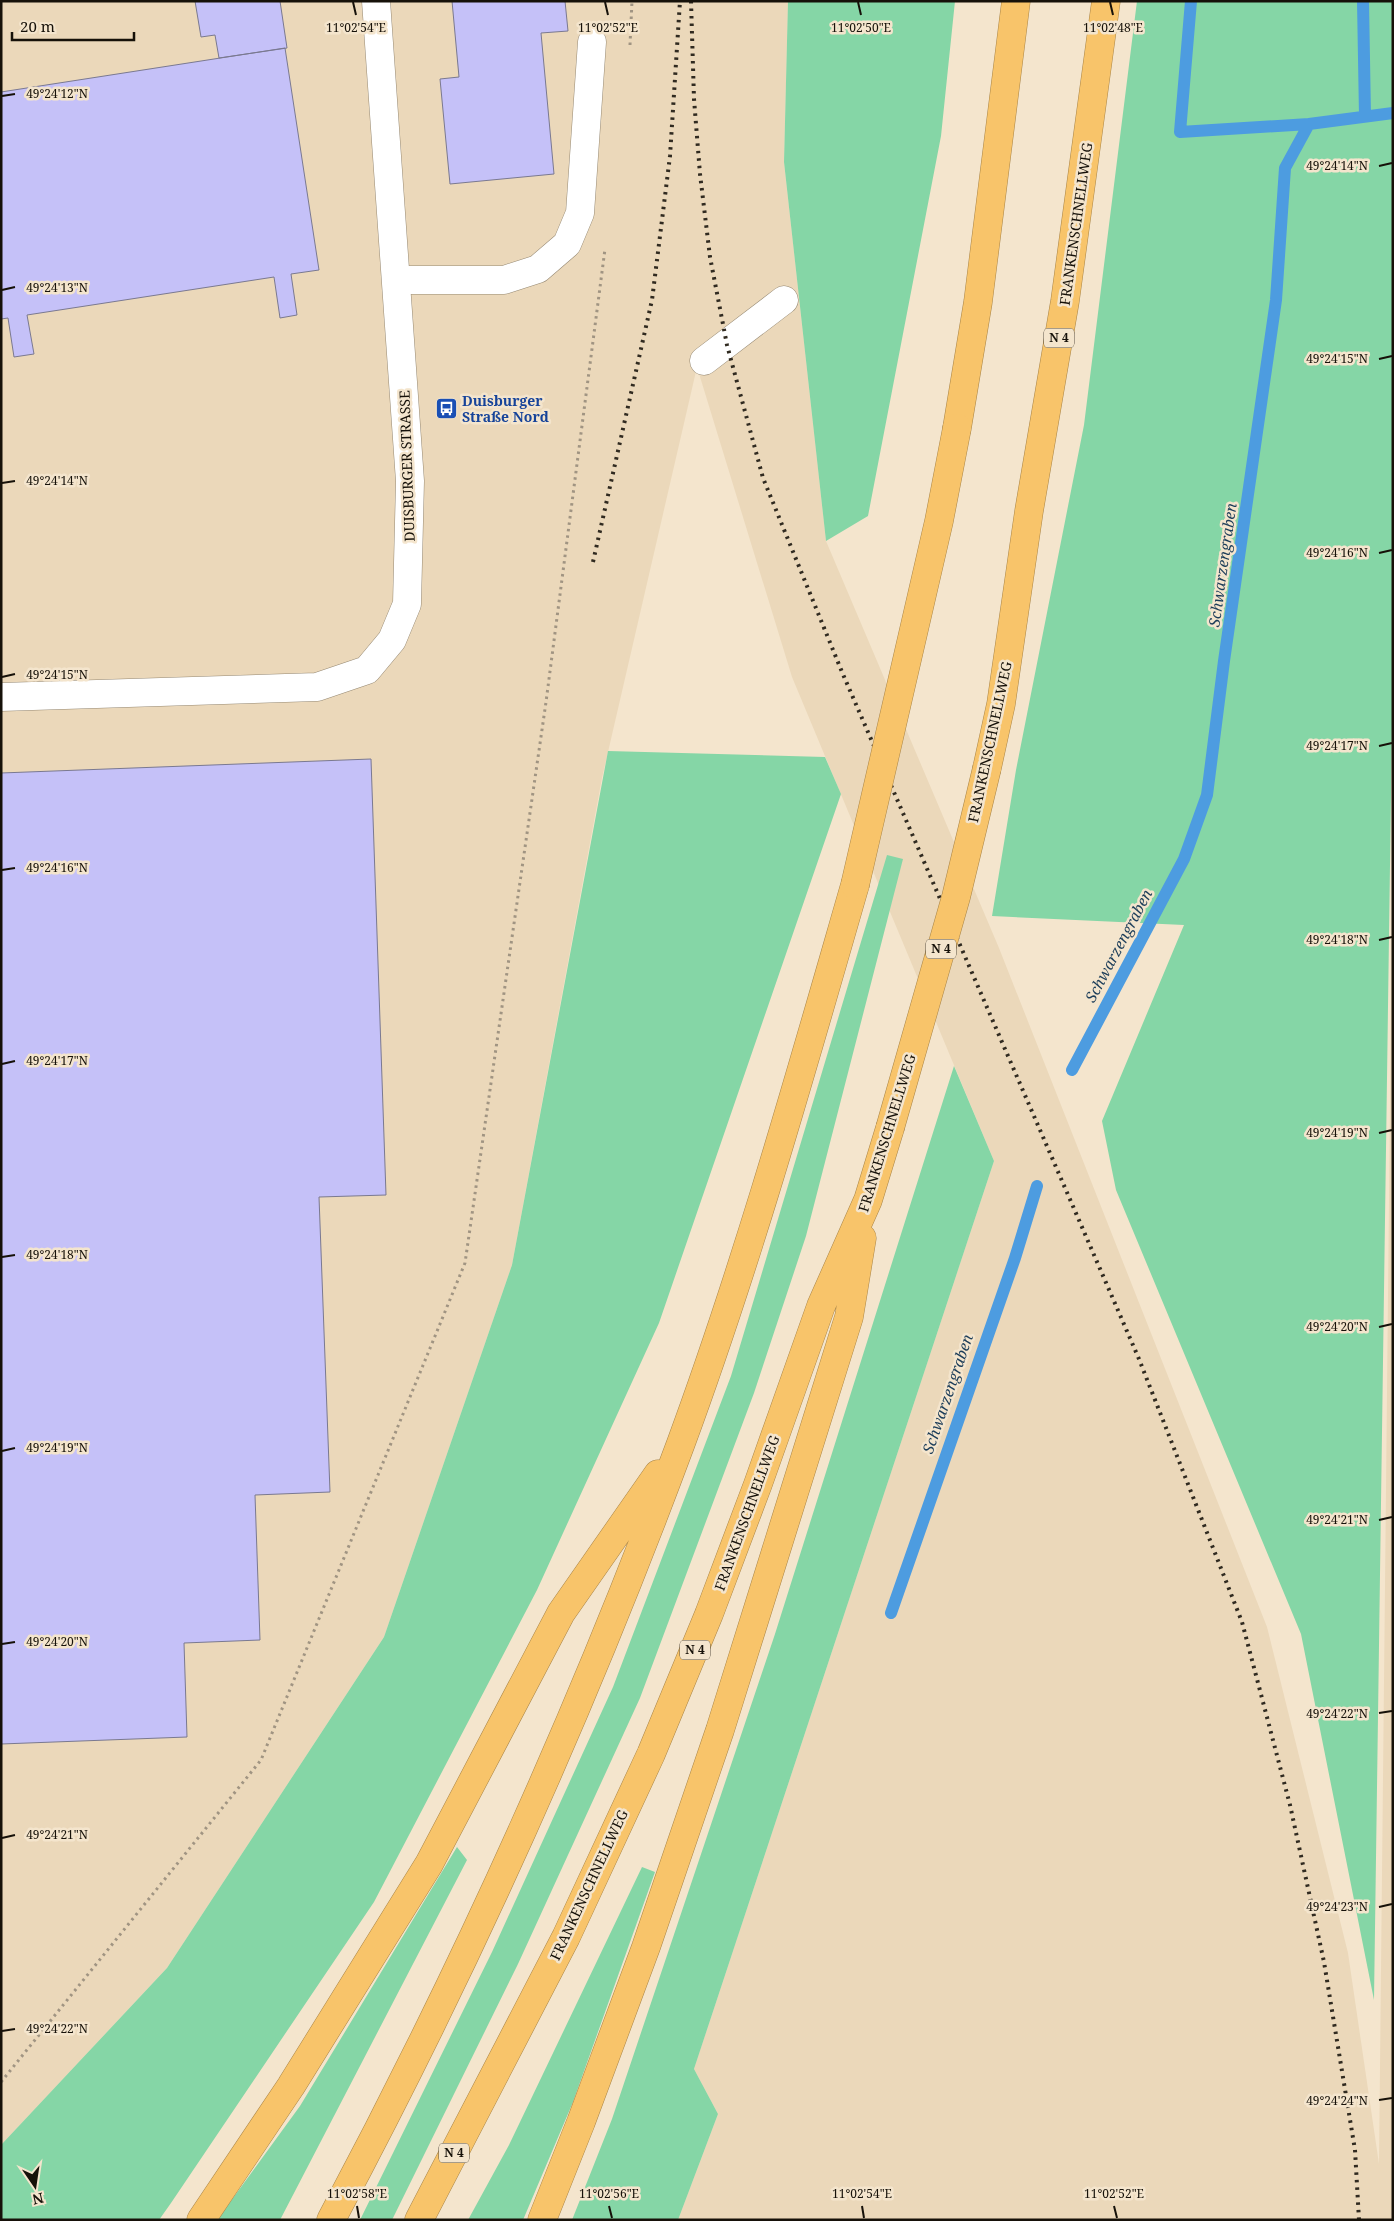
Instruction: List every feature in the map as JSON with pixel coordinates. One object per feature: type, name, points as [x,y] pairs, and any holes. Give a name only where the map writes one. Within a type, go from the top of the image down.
[{"type":"highway","points":[[331,2220],[421,2045],[508,1862],[594,1666],[682,1440],[746,1250],[801,1072],[855,885],[922,597],[957,428],[978,302],[1016,1]]},
{"type":"highway","name":"FRANKENSCHNELLWEG","points":[[419,2220],[566,1938],[651,1754],[710,1614],[821,1306],[868,1200],[956,897],[989,759],[1005,673],[1029,511],[1066,301],[1106,1]]},
{"type":"highway","points":[[542,2220],[636,1975],[720,1730],[849,1317],[868,1200]]},
{"type":"highway","points":[[201,2220],[291,2086],[429,1864],[561,1613],[682,1440]]},
{"type":"street","name":"DUISBURGER STRASSE","points":[[1,697],[317,688],[367,670],[392,640],[407,604],[410,481],[376,1]]},
{"type":"street","points":[[396,280],[504,280],[538,268],[567,244],[580,213],[592,42]]},
{"type":"street","points":[[704,361],[784,300]]},
{"type":"path","points":[[629,48],[632,1]]},
{"type":"path","points":[[1,2082],[261,1760],[465,1263],[547,692],[606,242]]},
{"type":"shaded area","points":[[1,1],[788,1],[784,162],[826,541],[999,948],[1267,1627],[1348,1953],[1379,2164],[1393,814],[1393,2220],[678,2220],[718,2114],[694,2069],[994,1161],[792,677],[697,367],[602,778],[512,1265],[384,1637],[167,1968],[1,2145]]},
{"type":"green space","points":[[788,1],[955,1],[941,136],[868,516],[826,541],[784,162]]},
{"type":"green space","points":[[1137,1],[1393,1],[1393,653],[1374,2000],[1301,1634],[1116,1190],[1102,1121],[1184,925],[992,916],[1016,770],[1084,425]]},
{"type":"green space","points":[[608,751],[825,757],[841,794],[659,1323],[537,1590],[374,1902],[159,2220],[1,2220],[1,2145],[167,1968],[384,1637],[512,1265]]},
{"type":"green space","points":[[887,855],[903,859],[806,1236],[754,1393],[640,1698],[518,1964],[392,2220],[360,2220],[492,1952],[613,1687],[731,1376]]},
{"type":"green space","points":[[954,1066],[994,1161],[694,2069],[718,2114],[678,2220],[572,2220],[612,2119],[775,1634]]},
{"type":"green space","points":[[457,1847],[467,1860],[280,2220],[217,2220],[300,2106]]},
{"type":"green space","points":[[642,1867],[655,1872],[573,2102],[523,2220],[468,2220],[509,2145]]},
{"type":"building","points":[[195,1],[280,1],[287,48],[219,58],[215,35],[201,37]]},
{"type":"building","points":[[452,1],[565,1],[568,31],[541,33],[554,174],[450,184],[440,79],[459,77]]},
{"type":"building","points":[[285,48],[319,270],[291,274],[297,315],[280,318],[274,277],[27,315],[34,354],[14,357],[8,318],[1,319],[1,92]]},
{"type":"building","points":[[371,759],[386,1195],[319,1197],[330,1492],[255,1495],[260,1640],[184,1643],[187,1737],[1,1744],[1,773]]},
{"type":"waterway","points":[[1191,1],[1180,132],[1309,124]]},
{"type":"waterway","points":[[1363,1],[1365,116]]},
{"type":"waterway","name":"Schwarzengraben","points":[[1072,1070],[1184,859],[1207,795],[1224,661],[1276,300],[1285,168],[1309,124],[1393,113]]},
{"type":"waterway","name":"Schwarzengraben","points":[[891,1613],[1015,1258],[1037,1186]]},
{"type":"railway","points":[[593,562],[652,300],[670,156],[680,1]]},
{"type":"railway","points":[[691,1],[694,99],[700,174],[710,257],[727,345],[763,478],[842,672],[1139,1359],[1242,1622],[1290,1805],[1324,1962],[1355,2150],[1359,2220]]},
{"type":"place","name":"Duisburger Straße Nord","points":[[446,409]]}]
